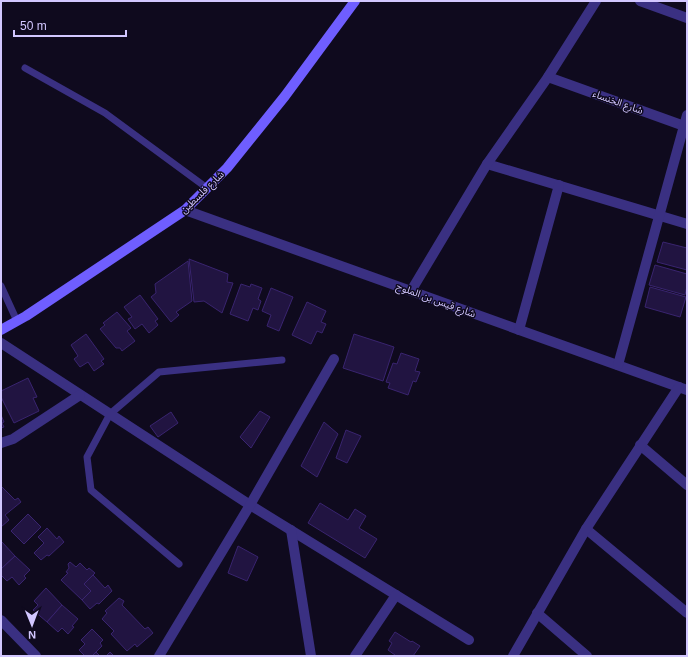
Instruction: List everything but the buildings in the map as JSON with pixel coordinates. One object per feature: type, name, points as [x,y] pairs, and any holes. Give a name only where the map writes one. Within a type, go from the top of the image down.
[{"type":"street","name":"شارع فلسطين","points":[[1,330],[17,321],[185,210],[227,168],[285,96],[355,1]]},
{"type":"street","points":[[410,291],[487,164],[548,77],[596,1]]},
{"type":"street","points":[[640,1],[687,18]]},
{"type":"street","name":"شارع الخنساء","points":[[548,77],[685,126]]},
{"type":"street","points":[[618,365],[687,115]]},
{"type":"street","points":[[487,164],[687,224]]},
{"type":"street","points":[[519,330],[559,185]]},
{"type":"street","name":"شارع قيس بن الملوح","points":[[185,210],[683,388]]},
{"type":"street","points":[[1,343],[250,504],[469,640]]},
{"type":"street","points":[[159,656],[250,504],[334,359]]},
{"type":"street","points":[[513,656],[586,529],[640,445],[683,388]]},
{"type":"street","points":[[1,443],[13,439],[80,394]]},
{"type":"street","points":[[640,445],[687,485]]},
{"type":"street","points":[[586,529],[687,612]]},
{"type":"street","points":[[291,530],[311,656]]},
{"type":"street","points":[[355,656],[396,595]]},
{"type":"street","points":[[537,613],[587,656]]},
{"type":"street","points":[[1,620],[34,655]]},
{"type":"lane","points":[[25,68],[105,113],[207,188]]},
{"type":"lane","points":[[1,286],[17,321]]},
{"type":"lane","points":[[179,564],[91,490],[87,458],[110,414],[159,372],[282,360]]}]
